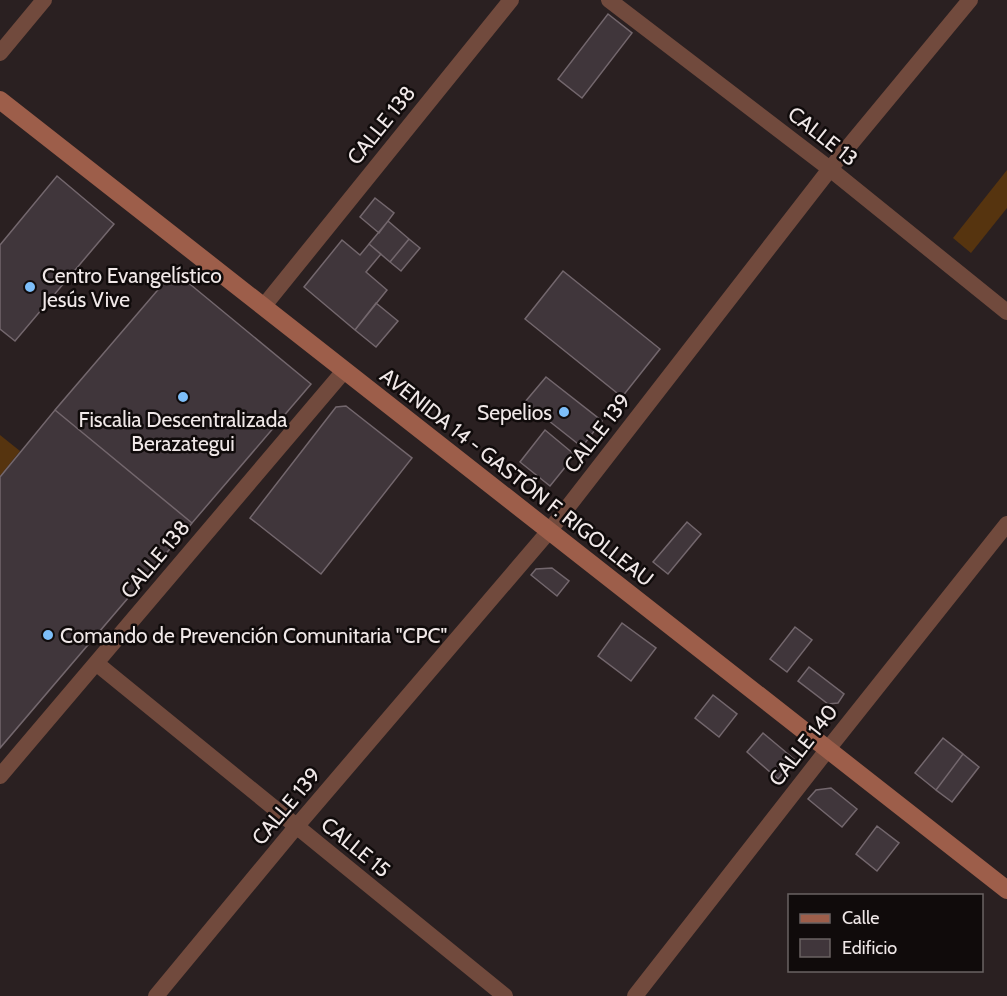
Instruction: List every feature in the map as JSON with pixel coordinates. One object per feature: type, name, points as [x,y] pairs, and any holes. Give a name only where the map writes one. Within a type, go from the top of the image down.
[{"type":"main road","name":"AVENIDA 14 - GASTÓN F. RIGOLLEAU","points":[[0,100],[1007,890]]},
{"type":"street","points":[[0,53],[44,0]]},
{"type":"street","name":"CALLE 138","points":[[263,307],[511,0]]},
{"type":"street","name":"CALLE 13","points":[[609,0],[830,170],[1007,312]]},
{"type":"street","name":"CALLE 139","points":[[156,996],[296,827],[550,530],[830,170],[969,0]]},
{"type":"street","name":"CALLE 138","points":[[0,776],[344,371]]},
{"type":"street","name":"CALLE 140","points":[[635,996],[1007,524]]},
{"type":"street","name":"CALLE 15","points":[[96,663],[505,996]]},
{"type":"shaded area","points":[[1007,170],[1007,208],[971,253],[953,238]]},
{"type":"shaded area","points":[[0,435],[20,451],[0,476]]},
{"type":"building","points":[[608,14],[632,33],[582,98],[558,79]]},
{"type":"building","name":"Centro Evangelístico Jesús Vive","points":[[57,176],[114,224],[15,341],[0,329],[0,245]]},
{"type":"building","points":[[375,198],[394,213],[379,233],[360,217]]},
{"type":"building","points":[[388,221],[409,239],[390,262],[369,244]]},
{"type":"building","points":[[409,239],[420,248],[401,271],[390,262]]},
{"type":"building","points":[[342,240],[360,255],[369,244],[381,254],[366,272],[387,290],[355,330],[304,287]]},
{"type":"building","name":"Fiscalia Descentralizada Berazategui","points":[[174,271],[311,384],[192,523],[55,410]]},
{"type":"building","points":[[563,271],[660,349],[622,397],[525,319]]},
{"type":"building","points":[[376,303],[398,321],[376,347],[355,330]]},
{"type":"building","name":"Sepelios","points":[[546,377],[602,421],[582,447],[525,402]]},
{"type":"building","points":[[346,406],[412,458],[321,574],[250,518],[336,407]]},
{"type":"building","name":"Comando de Prevención Comunitaria \"CPC\"","points":[[55,410],[192,523],[0,748],[0,477]]},
{"type":"building","points":[[545,430],[575,455],[550,486],[520,462]]},
{"type":"building","points":[[687,522],[701,534],[668,574],[653,562]]},
{"type":"building","points":[[552,568],[569,581],[557,596],[531,575],[536,569]]},
{"type":"building","points":[[622,623],[656,648],[631,681],[598,656]]},
{"type":"building","points":[[795,627],[812,640],[787,672],[770,659]]},
{"type":"building","points":[[809,667],[844,694],[838,703],[828,704],[798,681]]},
{"type":"building","points":[[713,695],[737,714],[719,737],[695,718]]},
{"type":"building","points":[[763,733],[794,759],[778,779],[747,752]]},
{"type":"building","points":[[943,738],[963,754],[936,790],[915,773]]},
{"type":"building","points":[[963,754],[979,767],[952,802],[936,790]]},
{"type":"building","points":[[831,788],[857,809],[842,827],[808,799],[816,790]]},
{"type":"building","points":[[877,826],[899,843],[877,871],[856,854]]},
{"type":"place","name":"Centro Evangelístico Jesús Vive","points":[[30,287]]},
{"type":"place","name":"Fiscalia Descentralizada Berazategui","points":[[183,397]]},
{"type":"place","name":"Sepelios","points":[[564,412]]},
{"type":"place","name":"Comando de Prevención Comunitaria \"CPC\"","points":[[48,635]]}]
